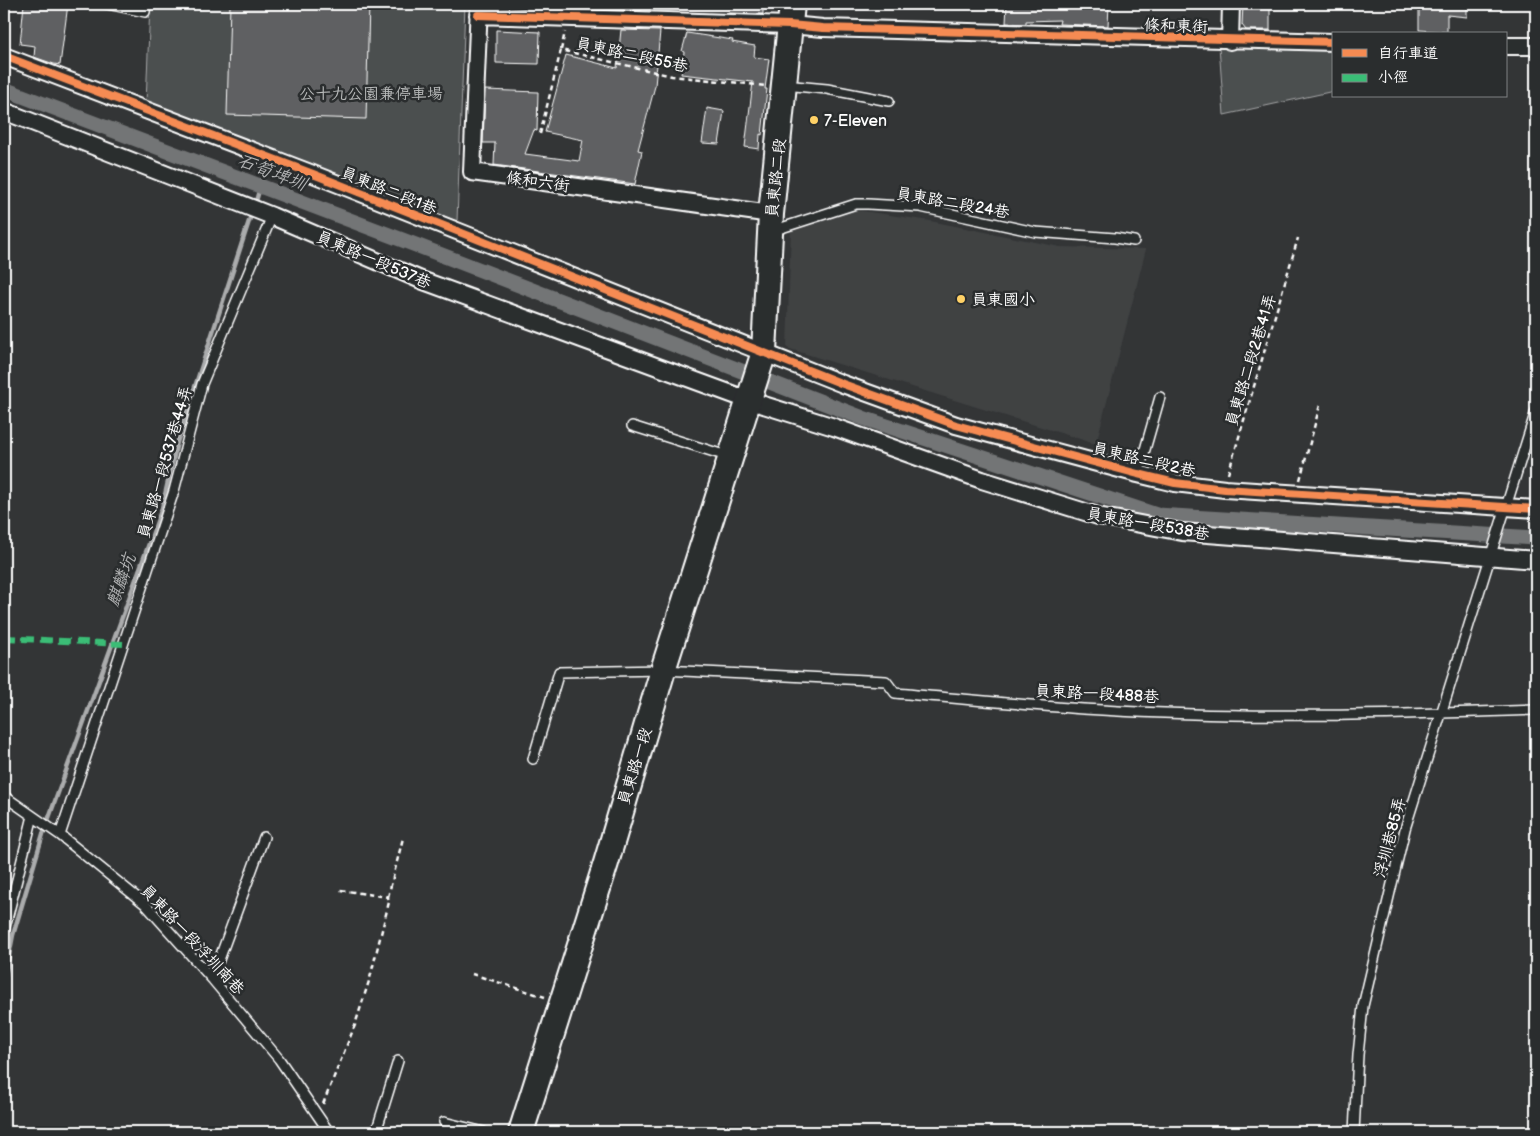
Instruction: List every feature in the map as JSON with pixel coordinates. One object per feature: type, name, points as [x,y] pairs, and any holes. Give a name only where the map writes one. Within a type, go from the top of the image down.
[{"type":"main road","name":"員東路二段","points":[[748,400],[764,352],[770,223],[791,15]]},
{"type":"main road","name":"員東路一段","points":[[521,1132],[606,863],[663,670],[748,400]]},
{"type":"street","points":[[1230,41],[1231,4]]},
{"type":"street","name":"條和東街","points":[[478,10],[791,15],[833,28],[1230,41],[1332,42]]},
{"type":"street","name":"條和六街","points":[[478,10],[472,172],[770,223]]},
{"type":"street","points":[[1508,46],[1536,46]]},
{"type":"street","name":"員東路二段1巷","points":[[4,56],[313,174],[640,305],[764,352]]},
{"type":"street","name":"員東路一段537巷","points":[[4,111],[272,216],[421,280],[748,400]]},
{"type":"street","name":"員東路二段2巷","points":[[764,352],[843,384],[956,425],[1175,483],[1225,489],[1536,509]]},
{"type":"street","name":"員東路一段538巷","points":[[748,400],[834,427],[982,480],[1098,516],[1182,532],[1491,558],[1536,560]]},
{"type":"lane","points":[[107,4],[145,12],[146,4]]},
{"type":"lane","points":[[784,84],[827,89],[889,101]]},
{"type":"lane","name":"員東路二段24巷","points":[[770,223],[856,204],[868,204],[920,207],[1035,232],[1134,240]]},
{"type":"lane","name":"員東路一段537巷44弄","points":[[60,835],[174,491],[202,384],[272,216]]},
{"type":"lane","points":[[1138,474],[1160,397]]},
{"type":"lane","name":"浮圳巷85弄","points":[[1354,1132],[1363,1006],[1405,828],[1536,412]]},
{"type":"lane","points":[[632,426],[730,456]]},
{"type":"lane","points":[[533,759],[559,672],[663,670]]},
{"type":"lane","name":"員東路一段488巷","points":[[663,670],[886,681],[895,693],[1103,710],[1266,716],[1536,710]]},
{"type":"lane","name":"員東路一段浮圳南巷","points":[[4,796],[60,835],[145,904],[279,1059],[329,1132]]},
{"type":"lane","points":[[4,931],[33,816]]},
{"type":"lane","points":[[212,980],[264,837]]},
{"type":"lane","points":[[376,1132],[398,1061]]},
{"type":"lane","points":[[444,1122],[484,1132]]},
{"type":"path","points":[[1295,494],[1320,404]]},
{"type":"path","points":[[318,1118],[355,1025],[370,978],[403,838]]},
{"type":"path","points":[[340,890],[388,897]]},
{"type":"path","points":[[472,974],[561,1002]]},
{"type":"shaded area","name":"員東國小","points":[[850,209],[930,221],[1060,247],[1146,249],[1096,444],[787,348],[791,229]]},
{"type":"green space","name":"公十九公園兼停車場","points":[[150,4],[465,4],[457,221],[146,103]]},
{"type":"green space","points":[[1219,46],[1332,47],[1332,91],[1224,115]]},
{"type":"building","points":[[24,4],[68,4],[60,65],[34,57],[35,46],[20,44]]},
{"type":"building","points":[[230,4],[369,4],[366,119],[227,115]]},
{"type":"building","points":[[624,4],[641,4],[641,10],[623,10]]},
{"type":"building","points":[[730,4],[763,4],[763,14],[729,13]]},
{"type":"building","points":[[1007,4],[1109,4],[1108,26],[1059,24],[1060,20],[1026,21],[1026,24],[1006,23]]},
{"type":"building","points":[[1243,4],[1270,4],[1270,30],[1246,30],[1242,25]]},
{"type":"building","points":[[1419,4],[1467,4],[1467,17],[1447,15],[1447,32],[1419,30]]},
{"type":"building","points":[[496,30],[540,32],[539,64],[496,63]]},
{"type":"building","points":[[621,30],[660,31],[655,86],[638,150],[642,151],[635,184],[494,165],[495,143],[483,143],[485,90],[538,92],[537,131],[534,130],[525,154],[579,161],[583,140],[545,132],[566,55],[617,68]]},
{"type":"building","points":[[687,33],[733,40],[732,42],[755,46],[754,57],[769,59],[759,149],[745,147],[753,82],[681,74],[684,52],[682,51]]},
{"type":"building","points":[[707,108],[724,111],[719,144],[702,143]]},
{"type":"waterway","name":"石筍埤圳","points":[[4,89],[421,247],[863,418],[1157,515],[1536,538]]},
{"type":"waterway","name":"麒麟坑","points":[[255,205],[260,187]]},
{"type":"waterway","name":"麒麟坑","points":[[4,981],[13,935],[43,834],[162,508],[177,442],[252,212]]},
{"type":"marked path","points":[[4,638],[123,644]]},
{"type":"cycle path","points":[[478,15],[790,25],[823,28],[1332,42]]},
{"type":"cycle path","points":[[4,56],[313,174],[843,384],[956,425],[1175,483],[1225,489],[1536,509]]},
{"type":"place","name":"7-Eleven","points":[[814,120]]},
{"type":"place","name":"員東國小","points":[[961,299]]}]
